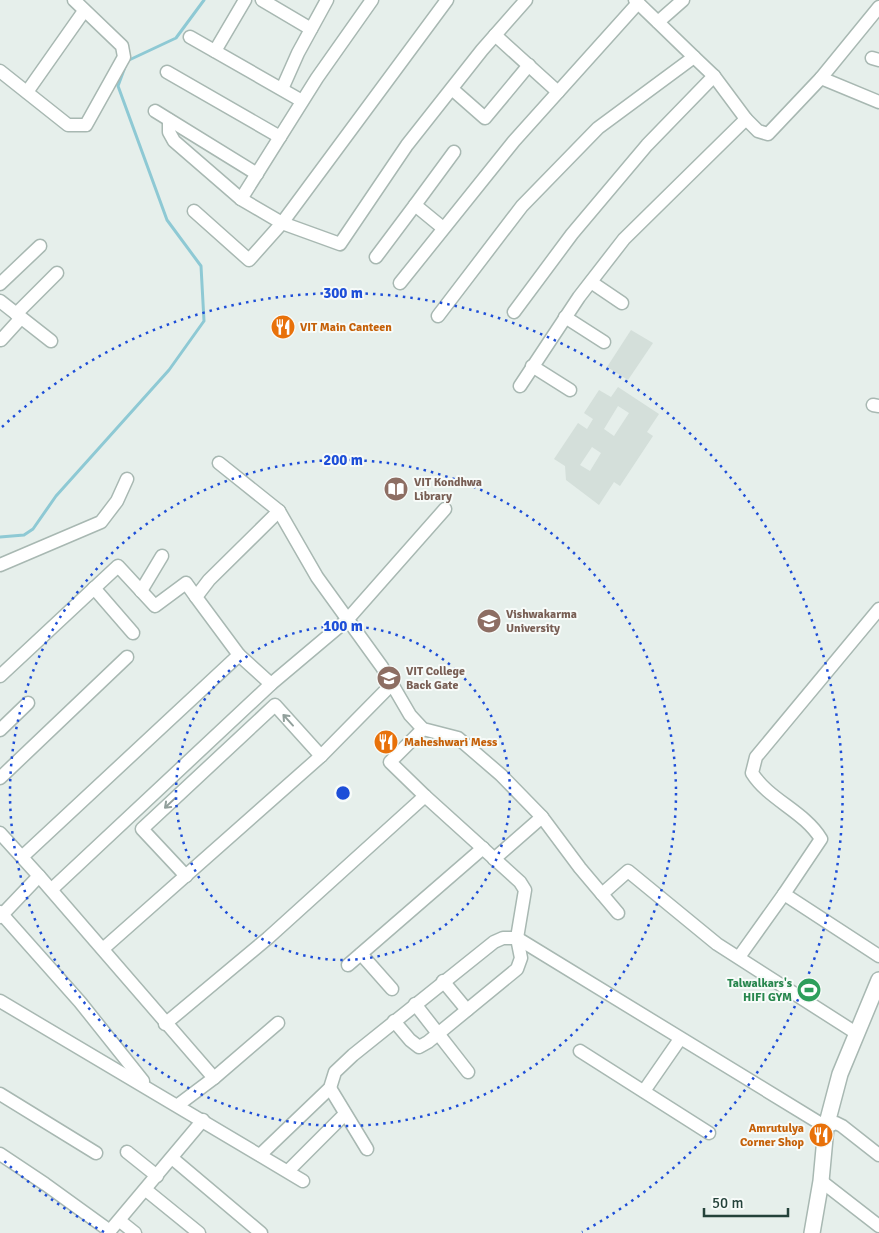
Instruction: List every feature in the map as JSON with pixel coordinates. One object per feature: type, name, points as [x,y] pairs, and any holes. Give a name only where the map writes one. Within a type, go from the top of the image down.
[{"type":"street","points":[[0,70],[68,125],[86,125],[124,57],[122,46],[74,0]]},
{"type":"street","points":[[215,51],[245,0]]},
{"type":"street","points":[[262,0],[311,29]]},
{"type":"street","points":[[241,199],[302,100],[372,0]]},
{"type":"street","points":[[194,211],[249,260],[282,224],[447,0]]},
{"type":"street","points":[[169,120],[169,132],[174,141],[241,199],[282,224],[340,244],[407,145],[495,35],[526,0]]},
{"type":"street","points":[[658,22],[683,0]]},
{"type":"street","points":[[400,283],[443,228],[636,1],[714,76],[746,120],[758,131],[768,134],[821,78],[879,7]]},
{"type":"street","points":[[282,89],[323,2]]},
{"type":"street","points":[[27,92],[84,11]]},
{"type":"street","points":[[495,35],[558,92]]},
{"type":"street","points":[[190,37],[302,100]]},
{"type":"street","points":[[438,316],[522,206],[598,128],[694,57]]},
{"type":"street","points":[[452,89],[485,118],[529,65]]},
{"type":"street","points":[[167,72],[280,138]]},
{"type":"street","points":[[514,312],[572,234],[647,145],[714,76]]},
{"type":"street","points":[[821,78],[879,102]]},
{"type":"street","points":[[155,111],[257,174]]},
{"type":"street","points":[[520,386],[565,317],[624,238],[746,120]]},
{"type":"street","points":[[376,256],[454,152]]},
{"type":"street","points":[[415,205],[443,228]]},
{"type":"street","points":[[0,284],[40,246]]},
{"type":"street","points":[[1,340],[18,316],[57,273]]},
{"type":"street","points":[[591,282],[622,303]]},
{"type":"street","points":[[0,301],[51,342]]},
{"type":"street","points":[[565,317],[604,342]]},
{"type":"street","points":[[532,366],[570,390]]},
{"type":"street","points":[[219,463],[279,511],[317,577],[382,667],[410,715],[423,729],[458,738],[501,775],[542,817],[618,913]]},
{"type":"street","points":[[0,565],[101,522],[117,500],[127,479]]},
{"type":"street","points":[[52,889],[271,684],[347,620],[446,509]]},
{"type":"street","points":[[196,597],[209,580],[279,511]]},
{"type":"street","points":[[141,591],[162,556]]},
{"type":"street","points":[[0,676],[118,566],[155,606],[186,583],[240,655],[271,684]]},
{"type":"street","points":[[94,588],[133,633]]},
{"type":"street","points":[[739,957],[821,839],[814,827],[759,784],[752,773],[756,757],[879,609]]},
{"type":"street","points":[[22,857],[240,655]]},
{"type":"street","points":[[0,778],[127,657]]},
{"type":"street","points":[[104,948],[321,756],[392,685]]},
{"type":"street","points":[[0,730],[28,703]]},
{"type":"street","points":[[186,876],[142,828],[275,705],[321,756]]},
{"type":"street","points":[[394,1021],[410,1040],[419,1047],[438,1034],[517,969],[521,958],[517,938],[525,890],[520,882],[390,762],[423,729]]},
{"type":"street","points":[[165,1024],[268,938],[426,796]]},
{"type":"street","points":[[494,858],[542,817]]},
{"type":"street","points":[[0,833],[104,948],[165,1024],[214,1078]]},
{"type":"street","points":[[348,965],[482,848]]},
{"type":"street","points":[[602,894],[628,871],[717,944],[856,1033]]},
{"type":"street","points":[[40,876],[1,915],[80,1002],[148,1087]]},
{"type":"street","points":[[784,894],[879,956]]},
{"type":"street","points":[[260,1155],[330,1088],[335,1072],[443,981],[494,942],[503,938],[517,938],[826,1127]]},
{"type":"street","points":[[361,954],[392,989]]},
{"type":"street","points":[[812,1233],[826,1127],[840,1074],[879,980]]},
{"type":"street","points":[[443,981],[466,1010]]},
{"type":"street","points":[[0,1001],[148,1087],[303,1181]]},
{"type":"street","points":[[415,1004],[468,1072]]},
{"type":"street","points":[[178,1105],[214,1078],[278,1023]]},
{"type":"street","points":[[644,1091],[680,1038]]},
{"type":"street","points":[[580,1051],[709,1133]]},
{"type":"street","points":[[330,1088],[367,1149]]},
{"type":"street","points":[[0,1094],[96,1152]]},
{"type":"street","points":[[288,1171],[345,1114]]},
{"type":"street","points":[[0,1154],[45,1184],[109,1232],[203,1120]]},
{"type":"street","points":[[826,1127],[836,1123],[879,1155]]},
{"type":"street","points":[[127,1152],[157,1176]]},
{"type":"street","points":[[172,1158],[261,1233]]},
{"type":"street","points":[[820,1181],[879,1226]]},
{"type":"street","points":[[146,1190],[199,1233]]},
{"type":"street","points":[[120,1221],[135,1233]]},
{"type":"shaded area","points":[[631,330],[653,343],[628,380],[607,367]]},
{"type":"shaded area","points":[[618,387],[659,414],[647,432],[653,436],[620,486],[614,482],[599,505],[566,480],[565,466],[554,459],[578,423],[587,429],[593,419],[584,413],[599,390],[611,397]],"holes":[[[618,406],[629,413],[614,436],[604,429]],[[592,447],[601,453],[590,471],[580,465]]]},
{"type":"waterway","points":[[127,61],[176,38],[204,0]]},
{"type":"waterway","points":[[0,537],[24,535],[33,529],[56,496],[169,370],[204,321],[201,266],[167,220],[118,86],[125,67]]},
{"type":"place","name":"VIT Main Canteen","points":[[283,327]]},
{"type":"place","name":"VIT Kondhwa Library","points":[[396,489]]},
{"type":"place","name":"Vishwakarma University","points":[[489,621]]},
{"type":"place","name":"VIT College Back Gate","points":[[389,678]]},
{"type":"place","name":"Maheshwari Mess","points":[[386,742]]},
{"type":"place","name":"Talwalkars's HIFI GYM","points":[[809,990]]},
{"type":"place","name":"Amrutulya Corner Shop","points":[[821,1135]]}]
